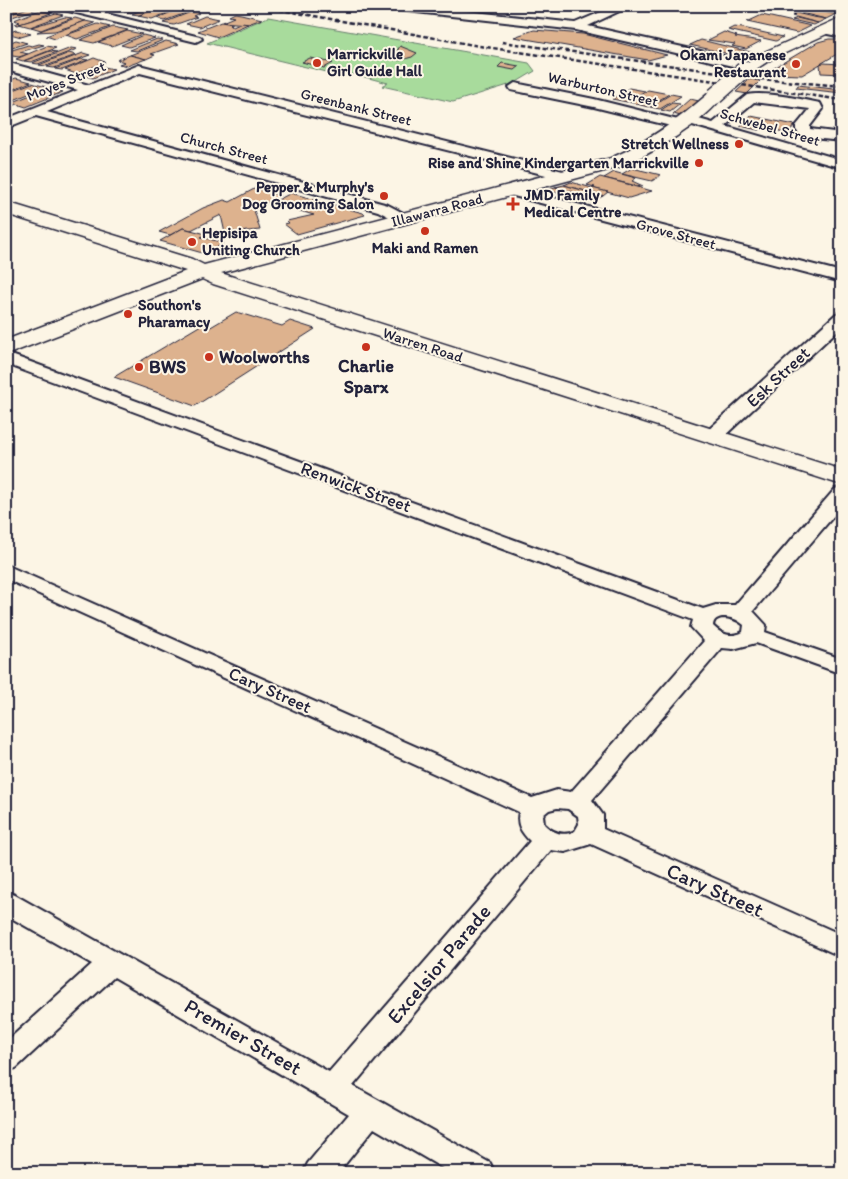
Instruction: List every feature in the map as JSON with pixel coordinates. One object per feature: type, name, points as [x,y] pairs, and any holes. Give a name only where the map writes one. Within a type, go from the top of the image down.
[{"type":"main road","name":"Illawarra Road","points":[[7,349],[202,272],[628,158],[651,147],[685,123],[747,68],[842,21]]},
{"type":"main road","name":"Warren Road","points":[[6,208],[186,264],[227,283],[842,478]]},
{"type":"street","points":[[60,6],[196,39]]},
{"type":"street","points":[[390,6],[576,27],[747,68]]},
{"type":"street","points":[[576,27],[625,6]]},
{"type":"street","points":[[822,30],[842,34]]},
{"type":"street","points":[[6,66],[90,89]]},
{"type":"street","name":"Moyes Street","points":[[6,124],[139,69]]},
{"type":"street","name":"Greenbank Street","points":[[139,69],[566,176]]},
{"type":"street","name":"Warburton Street","points":[[515,87],[594,102],[685,123]]},
{"type":"street","points":[[715,128],[748,99],[758,98],[817,107],[818,109],[803,126],[803,130],[807,134],[842,137]]},
{"type":"street","name":"Church Street","points":[[34,112],[383,208],[404,219]]},
{"type":"street","name":"Schwebel Street","points":[[685,123],[715,128],[842,164]]},
{"type":"street","name":"Grove Street","points":[[511,190],[842,277]]},
{"type":"street","name":"Esk Street","points":[[714,436],[842,317]]},
{"type":"street","name":"Renwick Street","points":[[7,349],[705,617]]},
{"type":"street","points":[[740,612],[842,492]]},
{"type":"street","name":"Cary Street","points":[[6,571],[533,808]]},
{"type":"street","points":[[716,611],[740,612],[752,620],[756,630],[754,635],[749,638],[734,642],[717,640],[705,632],[702,626],[705,617],[716,611]]},
{"type":"street","points":[[754,635],[842,668]]},
{"type":"street","points":[[576,802],[717,640]]},
{"type":"street","points":[[557,799],[576,802],[584,807],[592,819],[589,833],[574,842],[546,840],[531,829],[529,822],[533,808],[548,800],[557,799]]},
{"type":"street","name":"Cary Street","points":[[589,833],[842,947]]},
{"type":"street","name":"Excelsior Parade","points":[[332,1088],[546,840]]},
{"type":"street","name":"Premier Street","points":[[6,902],[479,1173]]},
{"type":"street","points":[[6,1060],[112,963]]},
{"type":"street","points":[[319,1173],[370,1111]]},
{"type":"green space","points":[[268,17],[529,63],[535,71],[515,83],[453,102],[382,86],[388,83],[353,74],[335,74],[207,43]]},
{"type":"building","points":[[21,6],[30,7],[6,16],[6,11]]},
{"type":"building","points":[[139,6],[149,6],[130,13],[124,12]]},
{"type":"building","points":[[151,6],[162,6],[139,15],[132,14]]},
{"type":"building","points":[[163,6],[177,9],[152,19],[138,16]]},
{"type":"building","points":[[30,7],[37,9],[6,19],[6,16]]},
{"type":"building","points":[[184,7],[194,10],[164,21],[157,18]]},
{"type":"building","points":[[799,8],[833,8],[836,14]]},
{"type":"building","points":[[40,10],[51,13],[18,25],[14,24],[20,22],[14,20]]},
{"type":"building","points":[[807,10],[836,14],[826,19],[801,13]]},
{"type":"building","points":[[191,12],[199,13],[193,16],[197,17],[174,25],[163,23]]},
{"type":"building","points":[[56,13],[63,15],[30,27],[19,24]]},
{"type":"building","points":[[235,13],[262,19],[248,24],[222,22],[234,17],[229,16]]},
{"type":"building","points":[[796,13],[826,19],[818,23],[792,16],[795,15],[792,14]]},
{"type":"building","points":[[762,15],[811,26],[797,33],[747,22]]},
{"type":"building","points":[[205,16],[219,19],[200,27],[186,24]]},
{"type":"building","points":[[65,17],[72,18],[41,30],[31,27]]},
{"type":"building","points":[[75,18],[86,21],[55,31],[37,32]]},
{"type":"building","points":[[797,18],[818,23],[814,25],[792,20]]},
{"type":"building","points":[[85,21],[95,23],[55,39],[46,36]]},
{"type":"building","points":[[221,22],[233,24],[230,26],[233,27],[242,23],[248,24],[218,37],[198,31]]},
{"type":"building","points":[[98,24],[110,27],[77,39],[66,35]]},
{"type":"building","points":[[113,27],[128,30],[94,43],[80,40]]},
{"type":"building","points":[[734,27],[783,37],[776,41],[728,30]]},
{"type":"building","points":[[16,30],[31,34],[21,37],[7,33]]},
{"type":"building","points":[[534,30],[583,34],[667,55],[648,60],[514,37]]},
{"type":"building","points":[[127,31],[142,34],[112,46],[98,42]]},
{"type":"building","points":[[724,32],[737,36],[735,37],[761,41],[746,49],[732,46],[735,44],[708,40]]},
{"type":"building","points":[[143,35],[155,38],[129,47],[121,45]]},
{"type":"building","points":[[157,39],[163,40],[137,51],[130,50]]},
{"type":"building","points":[[829,39],[842,39],[842,51],[802,75],[769,74],[769,71],[818,42]]},
{"type":"building","points":[[16,40],[27,43],[6,50],[6,44]]},
{"type":"building","points":[[701,40],[754,53],[747,57],[742,57],[690,45]]},
{"type":"building","points":[[166,41],[179,44],[151,54],[155,55],[146,59],[130,55]]},
{"type":"building","points":[[28,45],[44,45],[20,52],[28,54],[19,57],[6,55],[6,52]]},
{"type":"building","points":[[47,46],[56,48],[23,61],[16,59]]},
{"type":"building","points":[[400,46],[417,53],[412,57],[401,60],[386,59],[397,51]]},
{"type":"building","points":[[71,48],[77,49],[38,64],[32,63]]},
{"type":"building","points":[[50,51],[57,52],[31,62],[24,61]]},
{"type":"building","points":[[69,53],[76,55],[46,66],[39,65]]},
{"type":"building","points":[[83,53],[90,55],[54,68],[47,67]]},
{"type":"building","points":[[130,55],[146,59],[127,66],[119,64],[125,62],[117,60]]},
{"type":"building","points":[[94,58],[105,62],[76,74],[65,70]]},
{"type":"building","name":"Marrickville Girl Guide Hall","points":[[310,58],[333,63],[324,68],[302,62]]},
{"type":"building","points":[[81,59],[88,60],[62,70],[55,69]]},
{"type":"building","points":[[502,63],[519,66],[514,70],[498,67]]},
{"type":"building","points":[[820,64],[842,64],[842,74],[821,73]]},
{"type":"building","points":[[104,67],[114,69],[93,78],[82,75]]},
{"type":"building","points":[[16,78],[31,82],[6,92],[6,82]]},
{"type":"building","points":[[750,79],[760,81],[747,94],[736,92]]},
{"type":"building","points":[[32,83],[46,87],[6,103],[6,93]]},
{"type":"building","points":[[798,85],[842,90],[842,93],[796,88]]},
{"type":"building","points":[[48,88],[63,92],[26,107],[17,104],[12,106],[6,105]]},
{"type":"building","points":[[629,88],[645,91],[627,102],[612,99]]},
{"type":"building","points":[[648,90],[669,94],[648,107],[629,102]]},
{"type":"building","points":[[671,94],[681,96],[660,109],[650,107]]},
{"type":"building","points":[[690,99],[699,101],[681,116],[673,114]]},
{"type":"building","points":[[672,103],[680,104],[670,112],[661,110]]},
{"type":"building","points":[[751,116],[795,125],[788,133],[745,123]]},
{"type":"building","points":[[745,123],[764,128],[758,130],[740,126]]},
{"type":"building","points":[[632,168],[661,175],[652,181],[622,174]]},
{"type":"building","points":[[614,172],[636,178],[632,181],[643,186],[604,178]]},
{"type":"building","points":[[600,177],[652,191],[629,198],[587,185]]},
{"type":"building","points":[[571,182],[608,192],[603,196],[564,185]]},
{"type":"building","points":[[564,185],[603,196],[597,199],[555,187]]},
{"type":"building","points":[[555,187],[597,199],[592,202],[546,190]]},
{"type":"building","points":[[256,188],[280,196],[254,210],[260,230],[225,233],[221,215],[191,230],[183,228],[170,235],[159,232],[203,208],[224,200],[230,202]]},
{"type":"building","points":[[291,193],[365,215],[297,234],[284,224],[289,223],[287,221],[314,215],[272,203]]},
{"type":"building","name":"Hepisipa Uniting Church","points":[[183,228],[206,234],[201,237],[224,243],[206,254],[160,241]]},
{"type":"building","name":"Woolworths","points":[[236,312],[282,326],[290,321],[315,329],[195,406],[114,377],[201,325],[209,328]]},
{"type":"railway","points":[[259,6],[479,46],[842,100]]},
{"type":"railway","points":[[502,42],[732,74]]},
{"type":"railway","points":[[725,76],[842,86]]},
{"type":"place","name":"Marrickville Girl Guide Hall","points":[[317,63]]},
{"type":"place","name":"Okami Japanese Restaurant","points":[[796,64]]},
{"type":"place","name":"Stretch Wellness","points":[[739,144]]},
{"type":"place","name":"Rise and Shine Kindergarten Marrickville","points":[[699,163]]},
{"type":"place","name":"Pepper & Murphy's Dog Grooming Salon","points":[[384,196]]},
{"type":"place","name":"JMD Family Medical Centre","points":[[513,204]]},
{"type":"place","name":"Maki and Ramen","points":[[425,231]]},
{"type":"place","name":"Hepisipa Uniting Church","points":[[192,242]]},
{"type":"place","name":"Southon's Pharamacy","points":[[128,314]]},
{"type":"place","name":"Charlie Sparx","points":[[366,347]]},
{"type":"place","name":"Woolworths","points":[[209,357]]},
{"type":"place","name":"BWS","points":[[139,367]]}]
